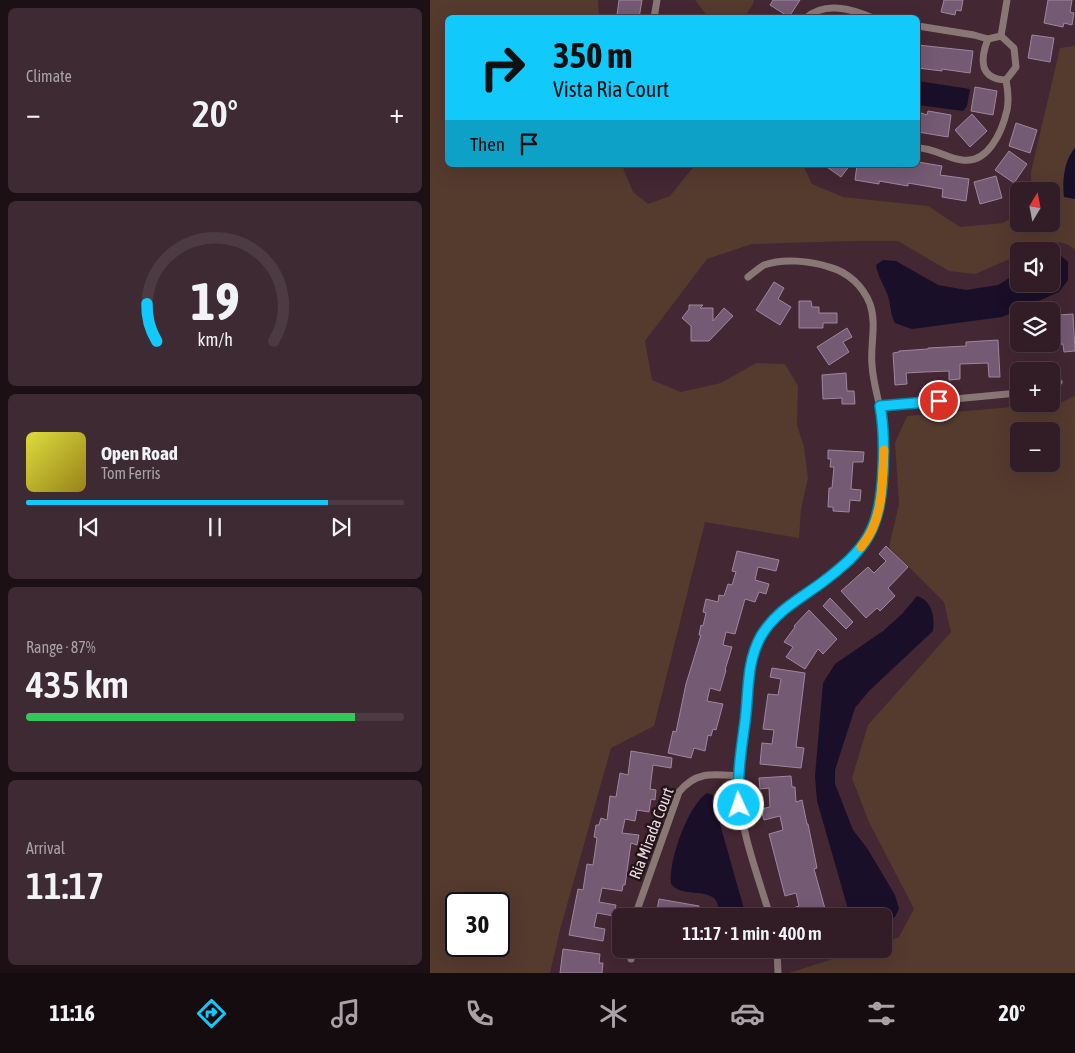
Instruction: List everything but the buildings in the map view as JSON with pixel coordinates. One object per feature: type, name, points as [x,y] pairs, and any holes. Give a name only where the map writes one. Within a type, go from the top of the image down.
[{"type":"street","points":[[654,15],[657,0]]},
{"type":"street","points":[[1001,36],[1007,0]]},
{"type":"street","points":[[809,15],[813,11],[830,7],[849,9],[865,15]]},
{"type":"street","points":[[920,26],[988,39],[1001,36]]},
{"type":"street","points":[[920,148],[934,150],[963,160],[977,159],[993,144],[1007,110],[1008,94],[1006,80],[1016,67],[1014,48],[1001,36]]},
{"type":"street","points":[[988,39],[983,52],[982,62],[987,72],[997,79],[1006,80]]},
{"type":"street","points":[[748,277],[764,266],[793,262],[828,266],[858,284],[865,294],[873,316],[872,364],[874,383],[880,406],[884,450],[882,490],[878,517],[872,532],[855,554],[819,584],[790,604],[774,619],[761,636],[751,662],[738,776],[739,805],[742,824],[768,908]]},
{"type":"street","points":[[880,406],[1010,394]]},
{"type":"street","name":"Ria Mirada Court","points":[[638,908],[679,792],[685,785],[700,776],[709,774],[738,776]]},
{"type":"street","points":[[777,958],[778,973]]},
{"type":"shaded area","points":[[430,0],[598,0],[599,15],[445,15],[445,167],[623,167],[633,192],[648,204],[670,196],[693,167],[804,167],[812,184],[843,197],[928,206],[960,227],[1003,223],[1010,219],[1010,232],[1060,232],[1060,182],[1031,182],[1031,172],[1060,48],[1074,46],[1075,44],[1075,250],[1060,242],[1010,242],[1010,259],[975,274],[949,271],[898,241],[752,244],[707,259],[645,341],[652,380],[681,392],[721,383],[756,363],[785,364],[798,386],[797,425],[804,447],[808,478],[801,509],[799,538],[705,522],[654,726],[611,748],[560,930],[550,973],[430,973]]},
{"type":"shaded area","points":[[695,0],[754,0],[746,15],[706,15]]},
{"type":"shaded area","points":[[920,81],[970,89],[967,106],[963,111],[920,105]]},
{"type":"shaded area","points":[[1075,148],[1075,199],[1064,197],[1063,184],[1068,158]]},
{"type":"shaded area","points":[[1060,255],[1068,262],[1068,280],[1060,291]]},
{"type":"shaded area","points":[[883,260],[896,261],[938,285],[966,290],[998,285],[1010,278],[1010,292],[1059,292],[1036,302],[1010,302],[1010,313],[1002,317],[912,329],[895,323],[888,296],[876,265]]},
{"type":"shaded area","points":[[1075,394],[1075,973],[789,973],[836,958],[892,958],[892,940],[899,937],[914,909],[868,820],[852,778],[868,725],[951,632],[944,602],[889,547],[899,504],[895,443],[907,416],[1010,407],[1010,412],[1060,412],[1060,403]]},
{"type":"shaded area","points":[[917,596],[922,598],[929,605],[933,615],[933,631],[869,691],[855,708],[835,770],[835,784],[853,830],[867,848],[895,895],[899,909],[895,917],[892,918],[892,908],[848,908],[817,801],[815,776],[823,683],[835,664],[883,631],[902,614]]},
{"type":"shaded area","points":[[707,793],[713,795],[717,802],[720,824],[744,908],[718,908],[716,900],[711,896],[676,889],[671,884],[676,849],[686,821],[700,799]]},
{"type":"slow traffic","points":[[861,547],[872,532],[878,517],[882,490],[884,450]]},
{"type":"route","points":[[739,805],[739,756],[745,721],[748,678],[751,662],[761,636],[770,623],[790,604],[819,584],[855,554],[872,532],[878,517],[882,490],[884,450],[880,406],[939,401]]}]
